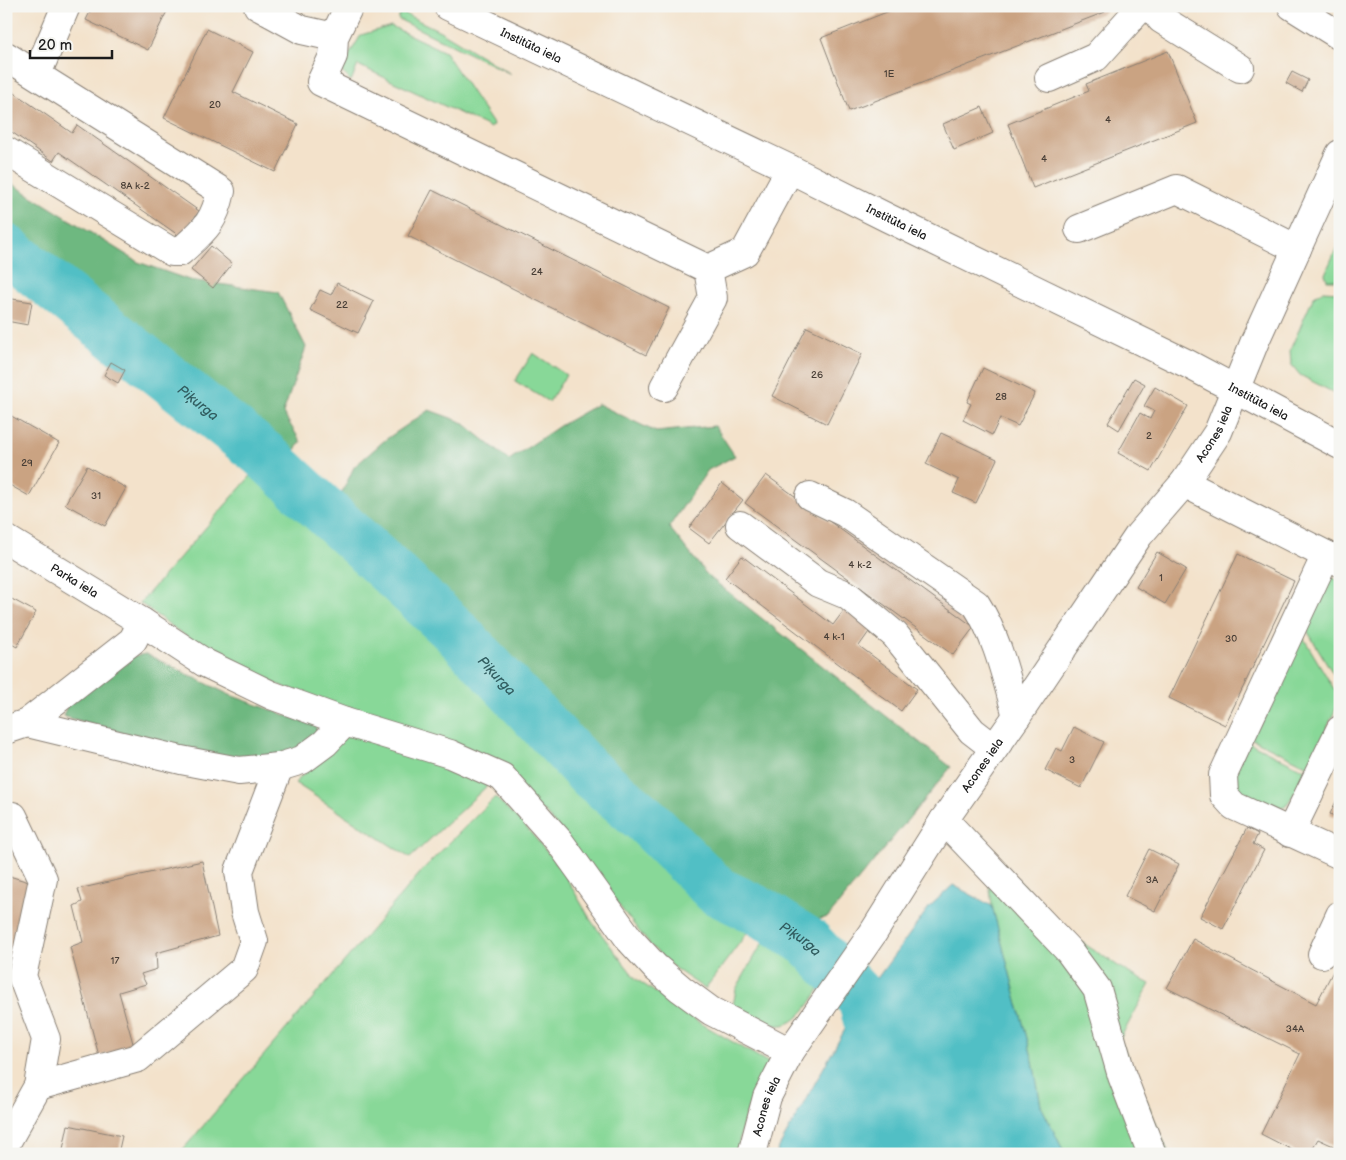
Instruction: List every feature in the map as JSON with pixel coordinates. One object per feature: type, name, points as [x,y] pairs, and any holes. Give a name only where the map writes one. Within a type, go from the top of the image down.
[{"type":"street","points":[[37,74],[66,6]]},
{"type":"street","points":[[258,6],[302,30],[334,37]]},
{"type":"street","points":[[349,6],[334,37],[333,56],[321,82],[708,268],[745,252],[790,169]]},
{"type":"street","name":"Institūta iela","points":[[448,6],[790,169],[1188,364],[1340,446]]},
{"type":"street","points":[[1049,78],[1096,57],[1142,6]]},
{"type":"street","points":[[1152,6],[1161,19],[1240,68]]},
{"type":"street","points":[[1292,6],[1340,36]]},
{"type":"street","points":[[6,56],[221,190],[217,209],[207,227],[180,252],[172,252],[6,151]]},
{"type":"street","name":"Acones iela","points":[[752,1154],[768,1097],[790,1052],[873,933],[944,820],[1017,716],[1139,535],[1184,483],[1218,432],[1255,341],[1335,165]]},
{"type":"street","points":[[1079,229],[1177,189],[1297,249]]},
{"type":"street","points":[[664,387],[713,298],[708,268]]},
{"type":"street","points":[[1184,483],[1333,559],[1222,775],[1224,795],[1234,806],[1340,855]]},
{"type":"street","points":[[810,496],[846,513],[976,604],[986,620],[996,644],[1017,716]]},
{"type":"street","points":[[740,525],[818,583],[847,595],[895,635],[972,731],[994,748]]},
{"type":"street","name":"Parka iela","points":[[6,539],[205,663],[271,695],[345,722],[450,754],[502,778],[559,841],[630,940],[655,966],[681,989],[711,1011],[790,1052]]},
{"type":"street","points":[[17,726],[133,640],[142,622]]},
{"type":"street","points":[[17,726],[239,771],[279,767],[302,760],[325,743],[345,722]]},
{"type":"street","points":[[1290,832],[1340,730]]},
{"type":"street","points":[[38,1086],[138,1058],[244,969],[254,941],[245,912],[239,871],[279,767]]},
{"type":"street","points":[[6,815],[13,816],[42,879],[22,976],[46,1039],[38,1086],[6,1143]]},
{"type":"street","points":[[944,820],[1069,951],[1097,990],[1122,1076],[1152,1154]]},
{"type":"street","points":[[1322,954],[1340,915]]},
{"type":"green space","points":[[401,12],[440,31],[511,74],[398,19]]},
{"type":"green space","points":[[391,26],[445,52],[493,124],[491,128],[358,65],[351,81],[340,70],[361,35]]},
{"type":"green space","points":[[6,180],[138,262],[189,280],[278,292],[306,347],[283,413],[301,442],[284,463],[6,239]]},
{"type":"green space","points":[[1340,240],[1340,280],[1327,280],[1325,274]]},
{"type":"green space","points":[[1322,291],[1340,292],[1340,396],[1300,375],[1291,364],[1290,350],[1314,296]]},
{"type":"green space","points":[[533,353],[566,375],[549,402],[515,381]]},
{"type":"green space","points":[[598,404],[656,432],[715,426],[735,456],[708,470],[669,527],[708,576],[951,767],[828,917],[808,922],[720,874],[455,614],[336,505],[354,467],[385,440],[429,410],[462,422],[509,460],[561,425]]},
{"type":"green space","points":[[262,463],[366,575],[446,650],[527,736],[662,860],[703,904],[753,925],[705,989],[673,967],[650,945],[546,813],[388,724],[237,670],[140,603]]},
{"type":"green space","points":[[1328,576],[1340,581],[1340,685],[1303,624]]},
{"type":"green space","points":[[1300,632],[1340,699],[1310,767],[1250,738]]},
{"type":"green space","points":[[146,654],[230,695],[316,726],[317,735],[301,749],[243,761],[147,740],[63,716],[68,703],[127,657]]},
{"type":"green space","points":[[350,733],[434,760],[488,785],[410,858],[295,783]]},
{"type":"green space","points":[[1248,742],[1309,772],[1285,807],[1270,809],[1245,796],[1237,786],[1235,772]]},
{"type":"green space","points":[[495,797],[524,825],[560,867],[592,922],[636,979],[697,1021],[769,1063],[745,1118],[741,1130],[738,1154],[179,1154],[427,865]]},
{"type":"green space","points":[[985,845],[1069,934],[1129,973],[1150,984],[1120,1039],[1169,1154],[1065,1154],[1041,1106],[1033,1061],[992,906]]},
{"type":"green space","points":[[770,930],[803,950],[827,976],[813,1000],[800,1015],[784,1025],[776,1025],[761,1020],[733,1006],[736,989]]},
{"type":"water","points":[[953,885],[992,906],[1033,1061],[1041,1106],[1065,1154],[778,1154],[777,1151],[862,999],[930,906]]},
{"type":"building","points":[[93,6],[169,7],[148,50],[86,20]]},
{"type":"building","points":[[902,6],[1103,6],[1105,12],[849,111],[821,38]]},
{"type":"building","points":[[207,29],[253,52],[233,92],[298,124],[275,172],[164,118]]},
{"type":"building","points":[[1168,51],[1197,123],[1033,188],[1008,124],[1089,91],[1086,84]]},
{"type":"building","points":[[1292,72],[1308,80],[1302,92],[1286,83]]},
{"type":"building","points":[[6,87],[72,133],[77,125],[199,211],[181,237],[59,152],[53,161],[6,128]]},
{"type":"building","points":[[982,107],[993,133],[954,150],[943,124]]},
{"type":"building","points":[[432,190],[669,308],[646,355],[408,236]]},
{"type":"building","points":[[211,246],[232,264],[213,288],[191,270]]},
{"type":"building","points":[[337,283],[374,301],[358,333],[310,310],[320,290],[331,295]]},
{"type":"building","points":[[6,298],[32,302],[28,325],[6,321]]},
{"type":"building","points":[[807,327],[862,354],[827,424],[772,396]]},
{"type":"building","points":[[111,362],[125,370],[118,383],[104,375]]},
{"type":"building","points":[[983,368],[1035,393],[1018,426],[1000,418],[992,435],[963,420],[971,404],[967,402]]},
{"type":"building","points":[[1134,378],[1145,384],[1119,430],[1108,423]]},
{"type":"building","points":[[1155,387],[1188,406],[1151,471],[1118,453],[1140,413],[1150,419],[1154,411],[1144,406]]},
{"type":"building","points":[[6,413],[59,443],[29,496],[6,483]]},
{"type":"building","points":[[941,433],[997,459],[976,503],[953,493],[959,480],[926,464]]},
{"type":"building","points":[[87,466],[126,488],[105,526],[65,504]]},
{"type":"building","points":[[766,475],[974,627],[953,655],[745,503]]},
{"type":"building","points":[[722,483],[743,500],[709,543],[689,528]]},
{"type":"building","points":[[1157,552],[1186,569],[1165,604],[1136,587]]},
{"type":"building","points":[[1238,554],[1294,581],[1225,725],[1169,698]]},
{"type":"building","points":[[742,556],[833,625],[845,609],[871,629],[859,646],[917,689],[901,711],[725,578]]},
{"type":"building","points":[[6,596],[36,612],[17,647],[6,641]]},
{"type":"building","points":[[1074,727],[1104,742],[1081,788],[1045,770],[1056,748],[1062,751]]},
{"type":"building","points":[[1340,793],[1340,819],[1330,814]]},
{"type":"building","points":[[1247,828],[1258,834],[1253,844],[1264,850],[1223,929],[1200,917]]},
{"type":"building","points":[[6,833],[12,835],[7,853],[6,853]]},
{"type":"building","points":[[1149,849],[1179,864],[1155,911],[1125,896]]},
{"type":"building","points":[[202,861],[218,936],[156,953],[157,969],[141,974],[146,984],[119,992],[134,1047],[99,1056],[70,947],[83,942],[74,906],[82,902],[78,889]]},
{"type":"building","points":[[6,875],[32,883],[15,956],[6,954]]},
{"type":"building","points":[[1193,939],[1316,1004],[1340,958],[1340,1149],[1318,1139],[1309,1154],[1300,1154],[1261,1134],[1300,1054],[1167,988]]},
{"type":"building","points":[[68,1125],[122,1136],[118,1154],[62,1154]]},
{"type":"waterway","name":"Piķurga","points":[[6,249],[263,454],[454,630],[588,772],[647,821],[717,891],[759,911],[808,942],[862,999],[907,1154]]}]
